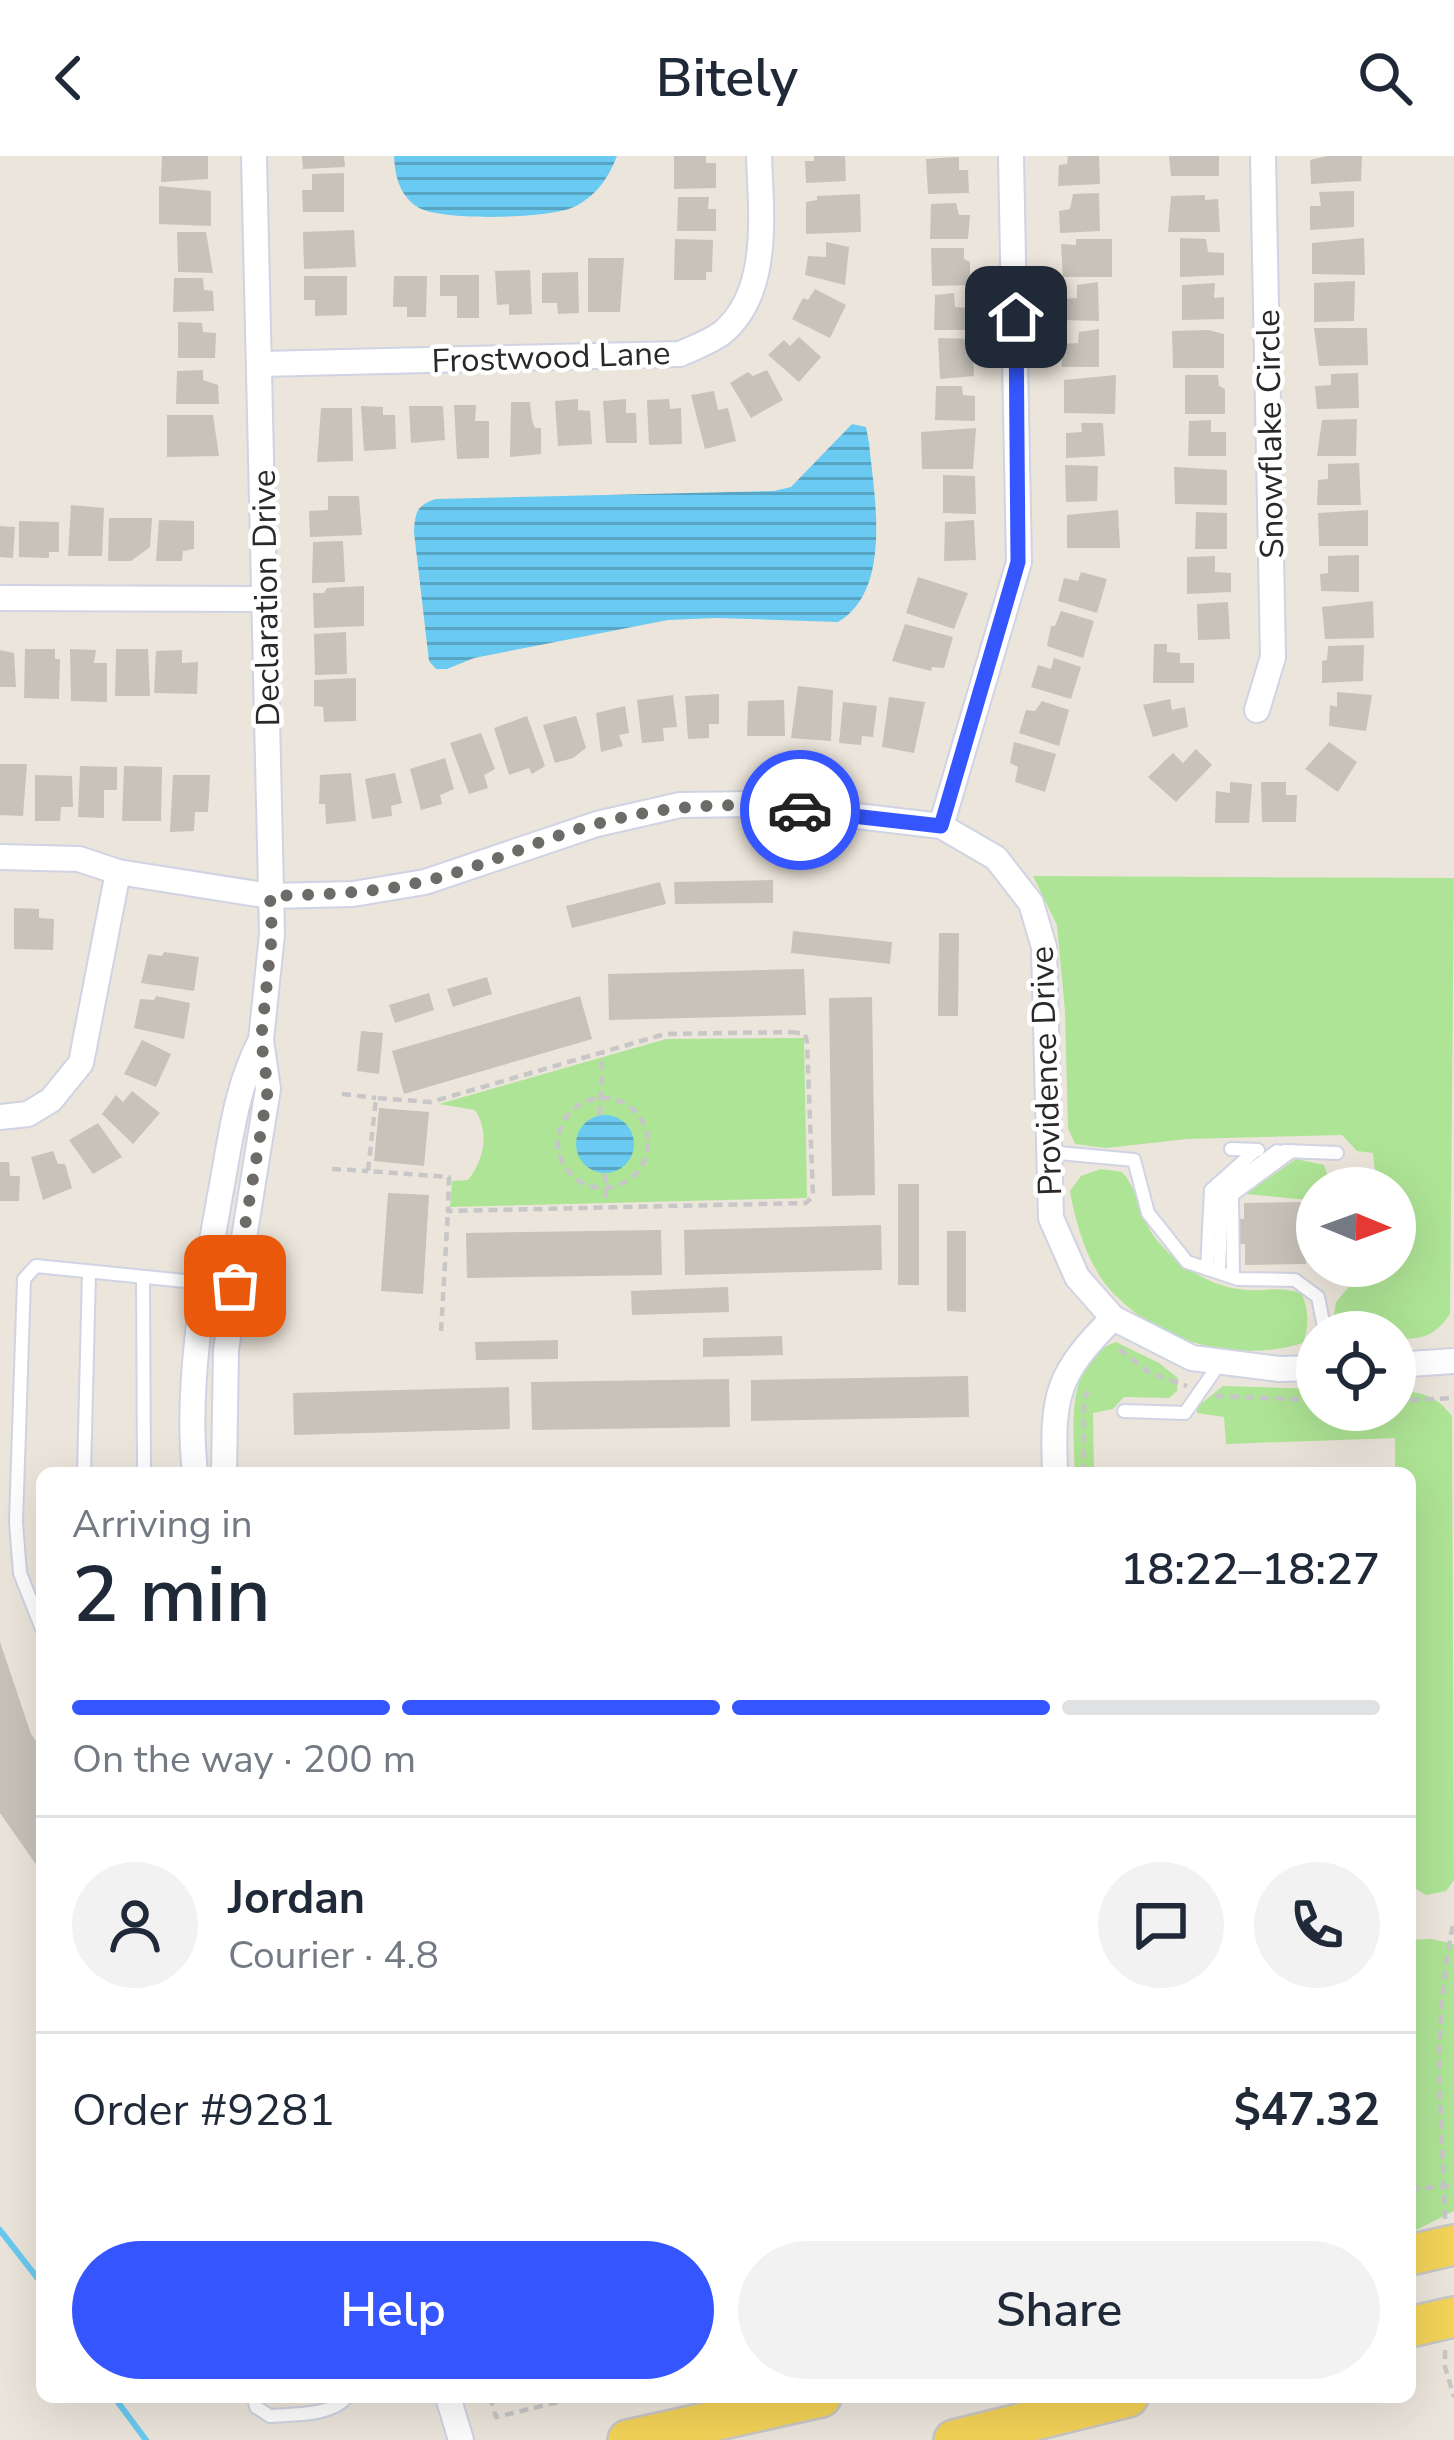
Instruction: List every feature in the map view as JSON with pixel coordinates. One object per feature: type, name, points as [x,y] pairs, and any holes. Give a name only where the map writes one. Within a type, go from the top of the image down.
[{"type":"main road","points":[[1416,2251],[1449,2229]]},
{"type":"main road","points":[[1416,2326],[1454,2317]]},
{"type":"main road","points":[[628,2440],[793,2403]]},
{"type":"main road","points":[[954,2440],[1104,2403]]},
{"type":"street","name":"Declaration Drive","points":[[224,1467],[226,1350],[268,1089],[261,1040],[272,934],[254,156]]},
{"type":"street","name":"Frostwood Lane","points":[[260,364],[680,354],[721,334],[745,306],[758,268],[759,156]]},
{"type":"street","points":[[941,826],[1018,562],[1011,156]]},
{"type":"street","name":"Snowflake Circle","points":[[1258,710],[1274,657],[1263,156]]},
{"type":"street","points":[[0,598],[265,599]]},
{"type":"street","name":"Providence Drive","points":[[0,857],[79,859],[118,872],[270,896],[353,894],[424,882],[596,824],[680,806],[756,804],[941,826],[996,859],[1031,903],[1044,947],[1051,1218],[1077,1277],[1113,1318],[1192,1358],[1296,1369]]},
{"type":"street","points":[[0,1117],[28,1114],[51,1100],[81,1063],[118,872]]},
{"type":"street","name":"Declaration Drive","points":[[195,1467],[197,1343],[205,1285],[242,1076],[261,1040]]},
{"type":"street","points":[[1055,1467],[1057,1395],[1075,1357],[1113,1318]]},
{"type":"street","points":[[1416,1364],[1454,1361]]},
{"type":"street","points":[[450,2403],[461,2440]]},
{"type":"lane","points":[[1231,1149],[1337,1153]]},
{"type":"lane","points":[[1220,1273],[1211,1190],[1256,1150]]},
{"type":"lane","points":[[1220,1273],[1222,1192],[1276,1150]]},
{"type":"lane","points":[[1220,1273],[1232,1195],[1292,1151]]},
{"type":"lane","points":[[1046,1152],[1134,1160],[1148,1213],[1187,1262],[1220,1273],[1295,1280],[1318,1298],[1321,1311]]},
{"type":"lane","points":[[36,1607],[20,1573],[16,1522],[24,1279],[36,1266],[235,1286]]},
{"type":"lane","points":[[84,1467],[89,1272]]},
{"type":"lane","points":[[143,1278],[144,1467]]},
{"type":"lane","points":[[1124,1411],[1185,1414],[1221,1362]]},
{"type":"lane","points":[[255,2403],[270,2416],[342,2403]]},
{"type":"path","points":[[342,1094],[431,1102],[665,1034],[805,1034],[813,1196],[806,1203],[448,1211]]},
{"type":"path","points":[[600,1114],[602,1054]]},
{"type":"path","points":[[368,1172],[376,1098]]},
{"type":"path","points":[[600,1098],[628,1105],[645,1128],[648,1143],[638,1173],[625,1184],[605,1188],[568,1173],[559,1144],[562,1124],[573,1110],[600,1098]]},
{"type":"path","points":[[332,1169],[449,1178],[441,1331]]},
{"type":"path","points":[[605,1174],[606,1207]]},
{"type":"path","points":[[1115,1346],[1150,1373],[1214,1396],[1296,1399]]},
{"type":"path","points":[[1084,1467],[1083,1412],[1090,1376]]},
{"type":"path","points":[[1416,1400],[1454,1398]]},
{"type":"path","points":[[1449,2229],[1439,2141],[1441,1981],[1454,1921]]},
{"type":"path","points":[[1416,2189],[1454,2186]]},
{"type":"path","points":[[1445,2367],[1454,2397]]},
{"type":"path","points":[[492,2403],[496,2417],[554,2403]]},
{"type":"green space","points":[[1033,876],[1454,878],[1450,1314],[1439,1328],[1416,1337],[1416,1311],[1335,1311],[1349,1287],[1416,1287],[1416,1167],[1375,1167],[1373,1153],[1357,1151],[1342,1135],[1187,1139],[1106,1148],[1075,1144],[1068,1128],[1057,925]]},
{"type":"green space","points":[[804,1038],[807,1198],[450,1207],[452,1181],[468,1180],[478,1164],[484,1137],[475,1110],[439,1104],[666,1039]]},
{"type":"green space","points":[[1296,1159],[1324,1165],[1296,1167],[1296,1199],[1246,1194]]},
{"type":"green space","points":[[1101,1169],[1122,1172],[1156,1239],[1196,1274],[1233,1288],[1302,1294],[1306,1311],[1296,1311],[1296,1345],[1252,1351],[1202,1345],[1177,1337],[1133,1311],[1113,1293],[1084,1245],[1070,1191],[1081,1176]]},
{"type":"green space","points":[[1116,1342],[1159,1363],[1178,1378],[1177,1391],[1169,1398],[1124,1397],[1113,1409],[1093,1413],[1094,1467],[1075,1467],[1076,1398],[1080,1380],[1099,1351]]},
{"type":"green space","points":[[1223,1386],[1296,1388],[1296,1431],[1416,1431],[1416,1393],[1433,1399],[1452,1416],[1454,1880],[1446,1891],[1426,1895],[1416,1889],[1416,1467],[1395,1467],[1395,1438],[1226,1444],[1224,1417],[1197,1413],[1197,1407]]},
{"type":"green space","points":[[1416,1940],[1454,1944],[1454,2211],[1416,2230]]},
{"type":"water","points":[[394,156],[617,156],[601,185],[576,206],[544,214],[495,217],[446,215],[416,206],[399,184]]},
{"type":"water","points":[[852,424],[866,427],[876,540],[867,588],[838,622],[668,620],[474,658],[447,669],[436,669],[429,661],[414,532],[416,514],[425,504],[436,499],[774,491],[791,487]]},
{"type":"water","points":[[605,1115],[626,1123],[634,1144],[626,1165],[605,1173],[584,1165],[576,1144],[584,1123]]},
{"type":"building","points":[[162,156],[208,156],[208,179],[161,182]]},
{"type":"building","points":[[302,156],[344,156],[345,167],[303,169]]},
{"type":"building","points":[[674,156],[706,156],[706,163],[716,163],[716,188],[674,189]]},
{"type":"building","points":[[814,156],[845,156],[846,181],[806,183],[805,161],[814,161]]},
{"type":"building","points":[[1068,156],[1099,156],[1100,184],[1058,186],[1059,165],[1067,164]]},
{"type":"building","points":[[1169,156],[1219,156],[1219,176],[1171,176]]},
{"type":"building","points":[[1362,156],[1361,181],[1311,184],[1310,160]]},
{"type":"building","points":[[959,157],[959,170],[968,170],[969,193],[928,194],[926,159]]},
{"type":"building","points":[[344,173],[344,212],[303,212],[302,190],[312,190],[312,174]]},
{"type":"building","points":[[159,186],[211,191],[211,226],[159,224]]},
{"type":"building","points":[[1354,191],[1354,227],[1310,230],[1310,206],[1321,206],[1319,192]]},
{"type":"building","points":[[1099,193],[1100,231],[1060,233],[1059,211],[1070,209],[1073,194]]},
{"type":"building","points":[[860,194],[861,232],[806,234],[806,202],[817,196]]},
{"type":"building","points":[[1205,195],[1205,200],[1218,199],[1220,232],[1168,232],[1171,196]]},
{"type":"building","points":[[678,197],[709,197],[708,209],[716,209],[716,231],[677,231]]},
{"type":"building","points":[[956,203],[959,215],[970,215],[968,239],[930,239],[931,204]]},
{"type":"building","points":[[354,230],[356,267],[304,269],[303,232]]},
{"type":"building","points":[[177,232],[206,232],[213,273],[178,272]]},
{"type":"building","points":[[1180,238],[1206,239],[1208,252],[1224,253],[1224,275],[1180,277]]},
{"type":"building","points":[[1364,238],[1365,275],[1312,274],[1312,243]]},
{"type":"building","points":[[675,239],[713,240],[712,272],[706,272],[706,280],[674,280]]},
{"type":"building","points":[[1076,239],[1112,239],[1112,277],[1063,277],[1061,244],[1076,245]]},
{"type":"building","points":[[826,242],[849,247],[845,285],[805,275],[808,256],[826,257]]},
{"type":"building","points":[[931,248],[964,248],[964,259],[970,262],[970,285],[932,286]]},
{"type":"building","points":[[588,258],[624,258],[620,312],[588,312]]},
{"type":"building","points":[[530,270],[532,314],[509,315],[509,304],[497,305],[495,271]]},
{"type":"building","points":[[578,272],[579,313],[558,314],[557,303],[542,303],[542,273]]},
{"type":"building","points":[[440,275],[479,275],[479,318],[457,318],[457,296],[440,296]]},
{"type":"building","points":[[304,276],[347,276],[347,315],[315,316],[315,300],[304,300]]},
{"type":"building","points":[[394,276],[427,276],[426,317],[407,317],[407,307],[393,307]]},
{"type":"building","points":[[174,278],[203,278],[204,290],[213,291],[214,311],[173,312]]},
{"type":"building","points":[[1355,281],[1354,321],[1314,322],[1314,283]]},
{"type":"building","points":[[1098,282],[1099,321],[1062,320],[1061,299],[1077,298],[1077,285]]},
{"type":"building","points":[[1215,283],[1214,298],[1224,297],[1224,319],[1182,320],[1182,285]]},
{"type":"building","points":[[815,289],[846,305],[830,338],[792,319],[803,298],[808,300]]},
{"type":"building","points":[[954,293],[955,307],[970,308],[970,330],[934,330],[935,295]]},
{"type":"building","points":[[178,322],[202,323],[203,332],[216,333],[215,358],[178,358]]},
{"type":"building","points":[[1314,328],[1367,328],[1368,365],[1319,366]]},
{"type":"building","points":[[1099,329],[1099,367],[1062,367],[1061,344],[1078,343],[1079,332]]},
{"type":"building","points":[[1172,331],[1224,334],[1224,368],[1173,368]]},
{"type":"building","points":[[799,337],[821,357],[799,382],[768,355],[784,340],[790,346]]},
{"type":"building","points":[[938,338],[972,339],[974,376],[940,379]]},
{"type":"building","points":[[203,370],[203,380],[218,385],[219,404],[176,404],[177,371]]},
{"type":"building","points":[[767,370],[783,400],[751,418],[730,383],[748,372],[753,376]]},
{"type":"building","points":[[1358,373],[1359,408],[1317,409],[1315,386],[1331,385],[1331,374]]},
{"type":"building","points":[[1116,375],[1115,414],[1064,413],[1064,380]]},
{"type":"building","points":[[1185,375],[1218,375],[1219,386],[1225,389],[1225,414],[1185,414]]},
{"type":"building","points":[[936,386],[962,386],[963,395],[975,396],[975,421],[935,420]]},
{"type":"building","points":[[714,391],[718,410],[728,408],[736,441],[705,449],[691,395]]},
{"type":"building","points":[[578,399],[578,410],[590,411],[592,444],[558,446],[555,401]]},
{"type":"building","points":[[626,399],[626,413],[636,413],[637,443],[606,443],[603,401]]},
{"type":"building","points":[[669,399],[670,409],[681,408],[682,444],[649,445],[647,400]]},
{"type":"building","points":[[511,402],[530,402],[535,428],[541,428],[541,454],[510,457]]},
{"type":"building","points":[[454,405],[476,405],[475,421],[489,421],[489,458],[457,459]]},
{"type":"building","points":[[361,406],[383,407],[383,415],[395,415],[396,449],[364,451]]},
{"type":"building","points":[[409,406],[443,406],[445,440],[411,443]]},
{"type":"building","points":[[321,408],[352,408],[353,461],[317,462]]},
{"type":"building","points":[[167,415],[213,415],[219,456],[167,457]]},
{"type":"building","points":[[1357,419],[1356,456],[1317,456],[1322,420]]},
{"type":"building","points":[[1211,420],[1211,432],[1226,432],[1226,456],[1188,456],[1189,421]]},
{"type":"building","points":[[1081,423],[1103,423],[1105,456],[1066,458],[1066,433],[1082,432]]},
{"type":"building","points":[[976,428],[973,469],[922,469],[921,432]]},
{"type":"building","points":[[1359,463],[1361,505],[1317,505],[1318,480],[1328,479],[1328,464]]},
{"type":"building","points":[[1065,465],[1098,466],[1097,501],[1066,502]]},
{"type":"building","points":[[1174,467],[1227,470],[1227,505],[1175,504]]},
{"type":"building","points":[[943,475],[975,476],[976,514],[943,513]]},
{"type":"building","points":[[328,496],[359,496],[362,535],[310,537],[309,511],[328,510]]},
{"type":"building","points":[[71,505],[104,508],[102,556],[68,556]]},
{"type":"building","points":[[1118,510],[1120,548],[1067,548],[1067,515]]},
{"type":"building","points":[[1368,510],[1368,546],[1319,546],[1318,513]]},
{"type":"building","points":[[1196,512],[1227,513],[1227,549],[1195,549]]},
{"type":"building","points":[[109,518],[152,518],[150,547],[131,561],[108,561]]},
{"type":"building","points":[[159,520],[194,521],[194,549],[183,551],[182,561],[156,561]]},
{"type":"building","points":[[974,520],[976,560],[944,561],[945,522]]},
{"type":"building","points":[[19,521],[59,522],[59,552],[49,552],[49,558],[19,557]]},
{"type":"building","points":[[0,526],[15,527],[13,558],[0,557]]},
{"type":"building","points":[[343,541],[345,582],[312,583],[313,542]]},
{"type":"building","points":[[1359,555],[1359,592],[1321,591],[1320,574],[1328,573],[1328,556]]},
{"type":"building","points":[[1215,556],[1215,572],[1231,573],[1231,592],[1187,594],[1187,557]]},
{"type":"building","points":[[1081,572],[1107,579],[1097,613],[1058,601],[1064,578],[1078,581]]},
{"type":"building","points":[[918,577],[968,593],[954,629],[906,613]]},
{"type":"building","points":[[364,586],[364,626],[314,628],[313,593]]},
{"type":"building","points":[[1373,601],[1374,638],[1325,639],[1322,607]]},
{"type":"building","points":[[1228,602],[1230,639],[1198,640],[1197,604]]},
{"type":"building","points":[[1061,611],[1094,621],[1083,658],[1047,646],[1051,626]]},
{"type":"building","points":[[905,624],[953,637],[944,668],[932,667],[931,671],[892,661]]},
{"type":"building","points":[[346,632],[347,674],[315,675],[314,634]]},
{"type":"building","points":[[1154,644],[1167,644],[1167,652],[1180,653],[1180,663],[1194,663],[1194,683],[1153,683]]},
{"type":"building","points":[[1364,645],[1363,681],[1322,683],[1328,646]]},
{"type":"building","points":[[25,649],[55,649],[55,659],[60,659],[59,699],[24,698]]},
{"type":"building","points":[[70,649],[96,650],[94,663],[107,663],[107,702],[71,701]]},
{"type":"building","points":[[116,649],[148,649],[150,696],[115,696]]},
{"type":"building","points":[[0,650],[14,653],[16,687],[0,687]]},
{"type":"building","points":[[182,650],[182,663],[198,662],[197,694],[154,693],[156,651]]},
{"type":"building","points":[[1054,658],[1081,667],[1071,699],[1031,687],[1038,665],[1051,669]]},
{"type":"building","points":[[356,678],[356,721],[324,722],[323,707],[314,706],[314,680]]},
{"type":"building","points":[[798,686],[833,690],[831,741],[791,738]]},
{"type":"building","points":[[1337,692],[1372,695],[1366,731],[1329,726],[1330,705],[1337,707]]},
{"type":"building","points":[[719,694],[719,724],[709,724],[709,738],[688,739],[685,696]]},
{"type":"building","points":[[673,695],[677,727],[663,728],[664,741],[642,743],[637,700]]},
{"type":"building","points":[[889,697],[925,702],[914,753],[882,747]]},
{"type":"building","points":[[1170,699],[1172,710],[1185,707],[1188,727],[1153,737],[1143,705]]},
{"type":"building","points":[[784,700],[785,736],[747,736],[748,701]]},
{"type":"building","points":[[1042,701],[1069,710],[1059,746],[1019,733],[1026,710],[1035,711]]},
{"type":"building","points":[[843,702],[877,706],[873,737],[862,736],[861,745],[839,743]]},
{"type":"building","points":[[625,706],[629,733],[619,735],[623,746],[601,752],[596,713]]},
{"type":"building","points":[[527,716],[545,766],[532,774],[529,768],[509,775],[494,728]]},
{"type":"building","points":[[576,716],[586,748],[555,763],[543,725]]},
{"type":"building","points":[[481,733],[495,769],[484,775],[488,788],[469,794],[450,743]]},
{"type":"building","points":[[1014,742],[1056,754],[1045,792],[1015,782],[1018,767],[1010,763]]},
{"type":"building","points":[[1329,742],[1357,762],[1338,792],[1305,769]]},
{"type":"building","points":[[1196,749],[1212,765],[1176,802],[1148,777],[1173,753],[1183,763]]},
{"type":"building","points":[[445,758],[454,789],[440,795],[442,804],[421,810],[410,769]]},
{"type":"building","points":[[0,764],[27,764],[23,816],[0,815]]},
{"type":"building","points":[[80,766],[117,767],[117,790],[104,790],[104,818],[78,817]]},
{"type":"building","points":[[124,766],[162,767],[161,821],[122,821]]},
{"type":"building","points":[[351,773],[356,821],[326,824],[325,804],[319,804],[320,775]]},
{"type":"building","points":[[395,773],[402,803],[391,806],[392,816],[372,819],[365,779]]},
{"type":"building","points":[[35,775],[72,776],[73,807],[61,807],[60,821],[35,821]]},
{"type":"building","points":[[173,775],[210,775],[208,812],[195,812],[194,831],[170,832]]},
{"type":"building","points":[[1230,782],[1252,784],[1249,823],[1215,823],[1216,791],[1230,793]]},
{"type":"building","points":[[1261,782],[1286,782],[1286,795],[1297,795],[1296,822],[1262,822]]},
{"type":"building","points":[[773,880],[773,903],[675,904],[674,882]]},
{"type":"building","points":[[660,882],[666,904],[572,928],[566,906]]},
{"type":"building","points":[[14,908],[39,909],[39,918],[54,919],[53,950],[14,949]]},
{"type":"building","points":[[793,931],[892,942],[890,964],[791,953]]},
{"type":"building","points":[[939,933],[959,933],[958,1016],[938,1016]]},
{"type":"building","points":[[164,952],[199,957],[194,991],[141,983],[148,954],[162,956]]},
{"type":"building","points":[[804,969],[806,1015],[609,1020],[608,974]]},
{"type":"building","points":[[487,977],[492,994],[453,1007],[447,989]]},
{"type":"building","points":[[429,993],[434,1010],[395,1023],[389,1005]]},
{"type":"building","points":[[156,996],[190,1003],[184,1039],[134,1028],[140,999]]},
{"type":"building","points":[[580,996],[592,1039],[404,1094],[392,1051]]},
{"type":"building","points":[[872,997],[875,1195],[832,1196],[829,998]]},
{"type":"building","points":[[361,1031],[383,1033],[379,1074],[357,1071]]},
{"type":"building","points":[[142,1040],[171,1054],[156,1087],[124,1074]]},
{"type":"building","points":[[132,1091],[160,1113],[133,1144],[102,1114],[116,1095],[123,1102]]},
{"type":"building","points":[[379,1108],[429,1112],[424,1166],[374,1161]]},
{"type":"building","points":[[98,1123],[122,1157],[93,1174],[69,1140]]},
{"type":"building","points":[[53,1151],[58,1164],[65,1164],[72,1188],[43,1200],[31,1157]]},
{"type":"building","points":[[0,1162],[9,1162],[10,1176],[20,1176],[19,1201],[0,1201]]},
{"type":"building","points":[[898,1184],[919,1184],[919,1285],[898,1285]]},
{"type":"building","points":[[388,1193],[429,1195],[423,1294],[381,1291]]},
{"type":"building","points":[[1296,1202],[1296,1264],[1245,1265],[1245,1244],[1204,1245],[1203,1219],[1244,1219],[1244,1203]]},
{"type":"building","points":[[881,1225],[882,1270],[685,1275],[684,1230]]},
{"type":"building","points":[[661,1230],[662,1275],[467,1278],[466,1233]]},
{"type":"building","points":[[947,1231],[966,1231],[966,1312],[947,1311]]},
{"type":"building","points":[[728,1287],[729,1312],[632,1315],[631,1291]]},
{"type":"building","points":[[782,1336],[783,1355],[703,1357],[703,1338]]},
{"type":"building","points":[[558,1340],[558,1359],[476,1360],[475,1342]]},
{"type":"building","points":[[968,1376],[969,1417],[751,1421],[751,1380]]},
{"type":"building","points":[[729,1379],[730,1427],[532,1430],[531,1382]]},
{"type":"building","points":[[509,1387],[510,1429],[294,1435],[293,1393]]},
{"type":"building","points":[[0,1642],[36,1741],[36,1864],[0,1813]]},
{"type":"waterway","points":[[0,2230],[36,2276]]},
{"type":"waterway","points":[[118,2403],[146,2440]]},
{"type":"way so far","points":[[235,1286],[268,1089],[261,1040],[272,934],[270,896],[353,894],[424,882],[596,824],[680,806],[756,804],[800,810]]},
{"type":"route","points":[[800,810],[941,826],[1018,562],[1016,317]]}]
